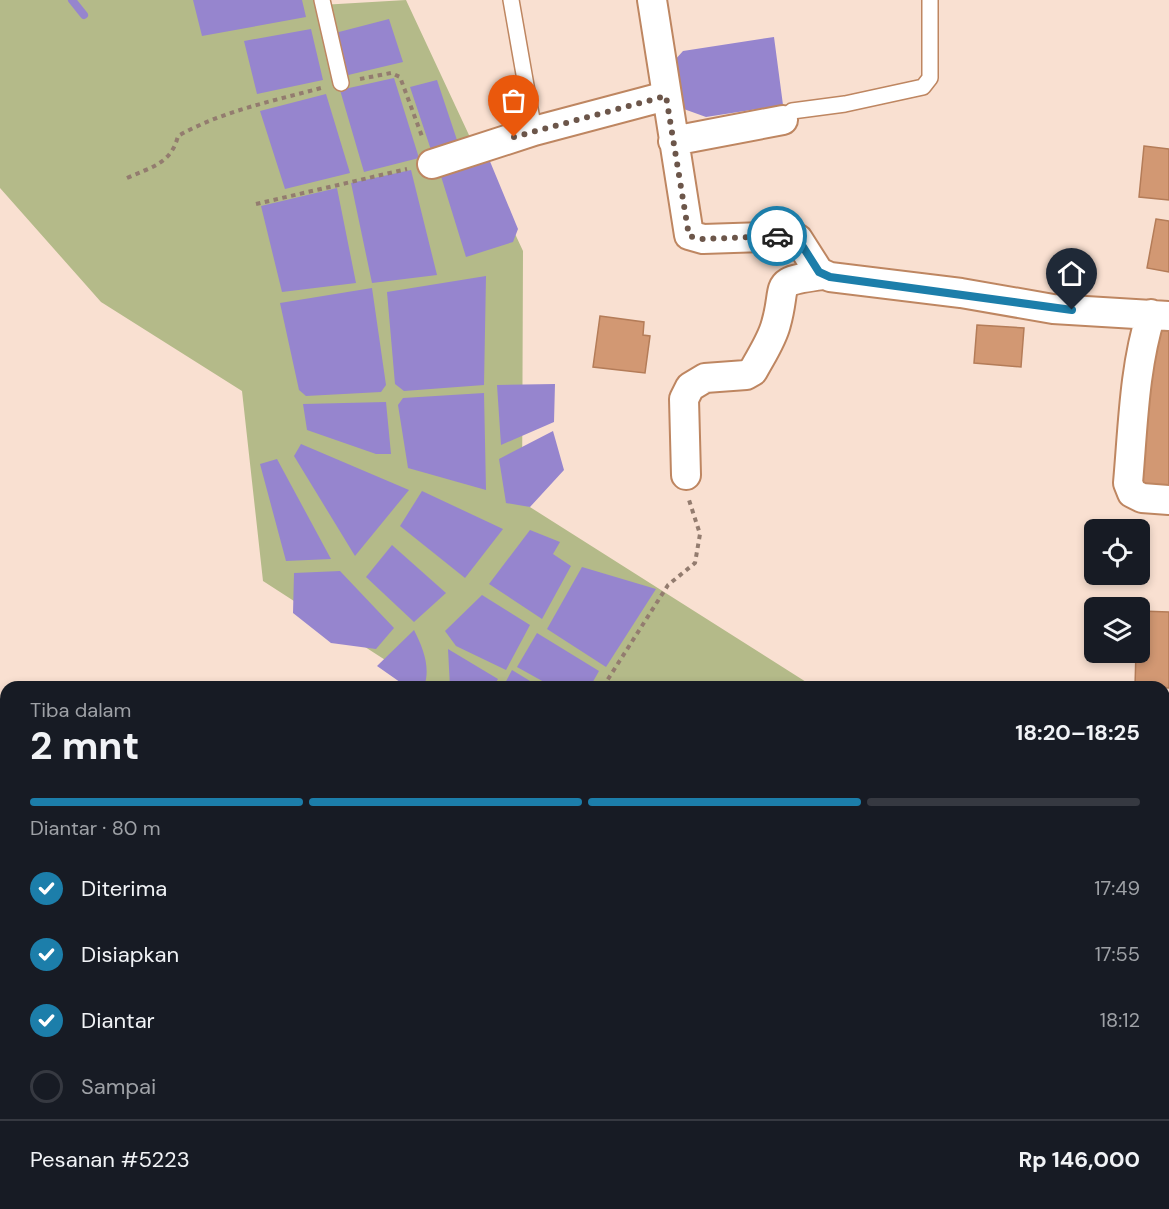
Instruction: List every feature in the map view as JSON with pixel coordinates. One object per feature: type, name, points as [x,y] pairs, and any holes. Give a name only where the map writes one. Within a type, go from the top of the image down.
[{"type":"street","points":[[652,0],[689,236],[703,239],[793,236],[823,275]]},
{"type":"street","points":[[432,164],[534,131],[666,96]]},
{"type":"street","points":[[673,141],[783,120]]},
{"type":"street","points":[[686,475],[684,399],[690,387],[705,378],[746,375],[753,371],[776,324],[780,293],[785,285],[795,279],[823,275],[961,293],[1053,309],[1160,315]]},
{"type":"street","points":[[1160,315],[1143,337],[1128,483],[1132,493],[1142,498],[1169,501]]},
{"type":"lane","points":[[321,0],[341,83]]},
{"type":"lane","points":[[511,0],[534,131]]},
{"type":"lane","points":[[783,120],[792,111],[845,104],[923,87],[930,78],[930,0]]},
{"type":"path","points":[[127,178],[163,162],[174,150],[178,136],[196,125],[255,105],[341,83],[391,73],[400,77],[432,164],[353,179],[256,204]]},
{"type":"path","points":[[607,681],[668,585],[695,562],[700,534],[690,510],[686,475]]},
{"type":"green space","points":[[0,0],[319,0],[321,5],[406,0],[523,251],[522,502],[805,681],[418,681],[263,581],[242,391],[101,302],[0,188]]},
{"type":"shaded area","points":[[193,0],[302,0],[306,17],[202,36]]},
{"type":"shaded area","points":[[389,19],[403,62],[344,76],[335,33]]},
{"type":"shaded area","points":[[311,29],[323,80],[257,94],[244,41]]},
{"type":"shaded area","points":[[774,37],[783,105],[706,117],[681,108],[674,61],[683,51]]},
{"type":"shaded area","points":[[394,78],[419,158],[364,172],[340,90]]},
{"type":"shaded area","points":[[437,80],[459,146],[433,156],[410,87]]},
{"type":"shaded area","points":[[326,94],[350,173],[285,189],[260,111]]},
{"type":"shaded area","points":[[489,159],[518,229],[513,242],[466,257],[440,173]]},
{"type":"shaded area","points":[[411,170],[437,275],[372,283],[351,183]]},
{"type":"shaded area","points":[[337,188],[356,283],[282,292],[261,206]]},
{"type":"shaded area","points":[[486,276],[484,385],[404,391],[395,384],[387,292]]},
{"type":"shaded area","points":[[372,288],[386,385],[381,392],[306,396],[299,390],[280,303]]},
{"type":"shaded area","points":[[555,384],[554,422],[501,445],[497,385]]},
{"type":"shaded area","points":[[484,393],[486,490],[408,468],[398,405],[403,398]]},
{"type":"shaded area","points":[[386,402],[391,454],[376,454],[307,430],[303,404]]},
{"type":"shaded area","points":[[553,431],[564,470],[530,507],[506,503],[499,459]]},
{"type":"shaded area","points":[[301,444],[409,490],[355,556],[294,456]]},
{"type":"shaded area","points":[[277,459],[331,559],[286,561],[260,464]]},
{"type":"shaded area","points":[[422,491],[503,529],[465,578],[400,526]]},
{"type":"shaded area","points":[[530,530],[560,542],[553,554],[571,566],[542,619],[489,584]]},
{"type":"shaded area","points":[[392,545],[446,593],[414,622],[366,577]]},
{"type":"shaded area","points":[[582,567],[656,589],[606,667],[547,629]]},
{"type":"shaded area","points":[[340,571],[394,628],[376,649],[331,643],[293,613],[294,573]]},
{"type":"shaded area","points":[[482,595],[530,625],[506,670],[456,646],[445,631]]},
{"type":"shaded area","points":[[414,630],[423,651],[427,672],[426,681],[398,681],[377,666]]},
{"type":"shaded area","points":[[537,633],[599,671],[593,681],[542,681],[517,667]]},
{"type":"shaded area","points":[[448,649],[498,679],[497,681],[450,681]]},
{"type":"shaded area","points":[[512,670],[530,681],[506,681]]},
{"type":"building","points":[[1144,146],[1169,149],[1169,200],[1139,197]]},
{"type":"building","points":[[1156,219],[1169,221],[1169,272],[1147,268]]},
{"type":"building","points":[[600,316],[644,322],[643,335],[650,336],[645,373],[593,367]]},
{"type":"building","points":[[1154,319],[1169,320],[1169,487],[1137,484]]},
{"type":"building","points":[[977,325],[1024,328],[1021,367],[974,363]]},
{"type":"building","points":[[1150,611],[1169,612],[1169,681],[1135,681],[1136,663],[1150,663]]},
{"type":"waterway","points":[[72,0],[84,15]]},
{"type":"way so far","points":[[514,137],[666,96],[686,229],[689,236],[703,239],[777,236]]},
{"type":"route","points":[[777,236],[793,236],[798,239],[819,272],[830,277],[961,293],[1053,309],[1072,310]]}]
